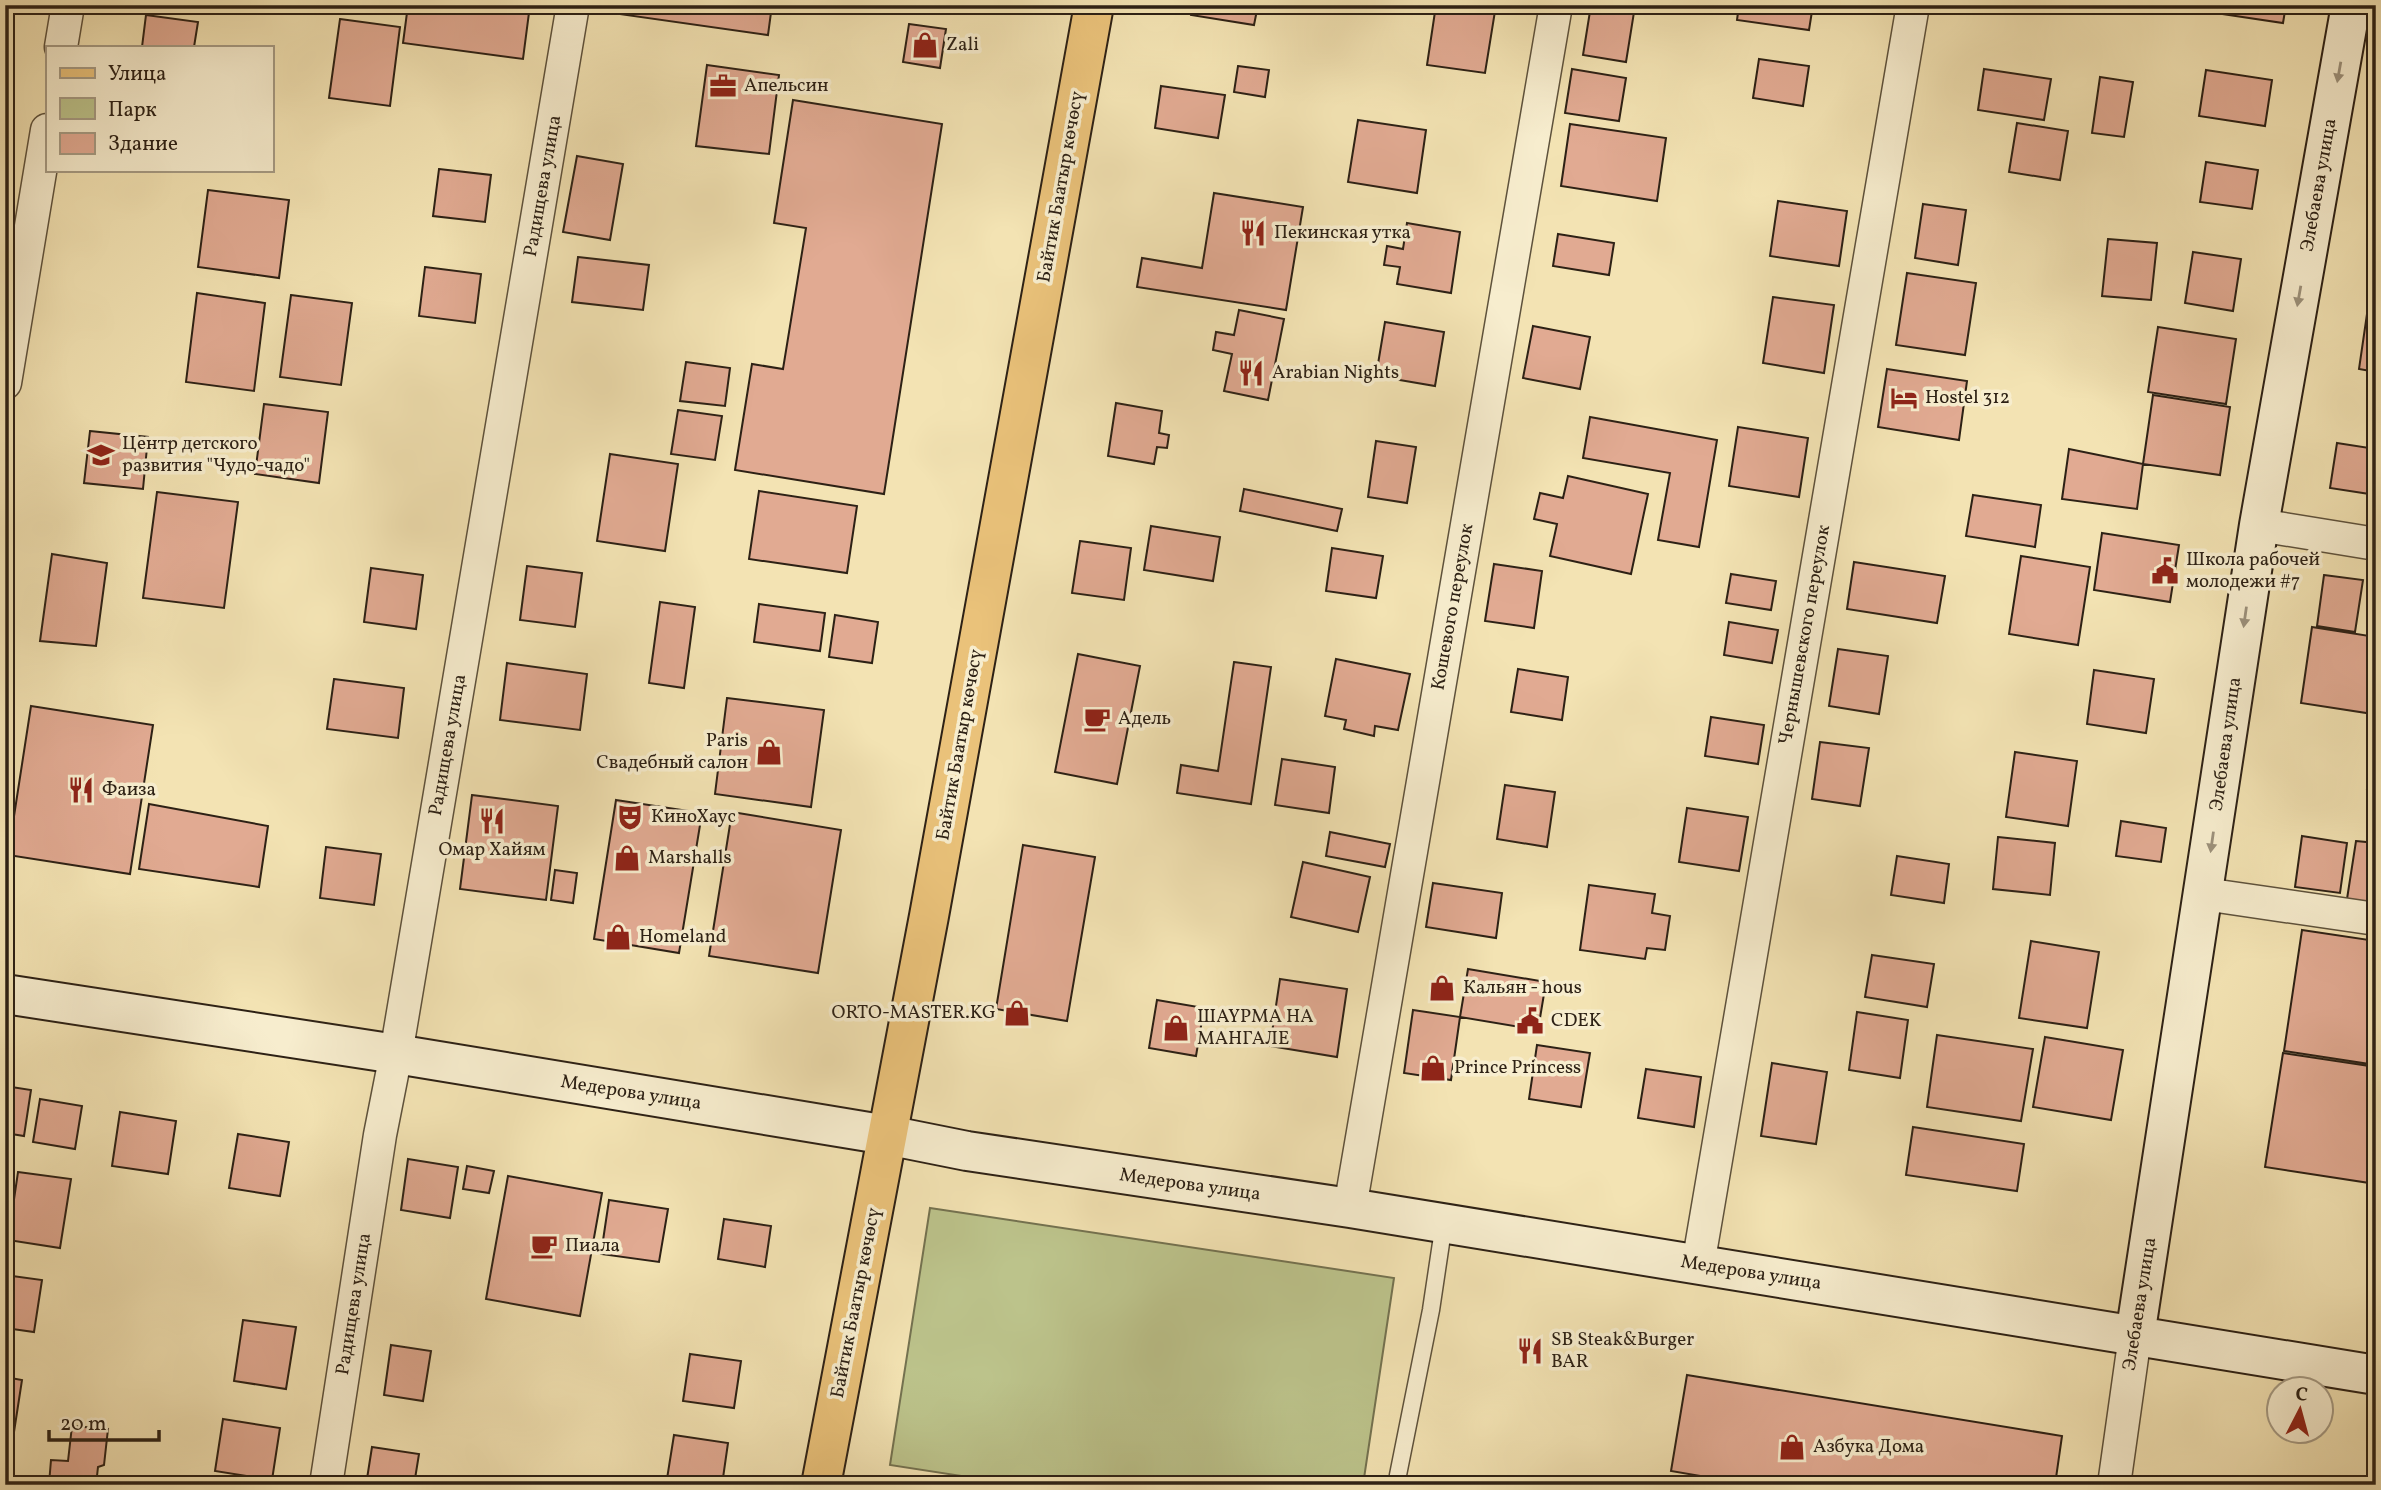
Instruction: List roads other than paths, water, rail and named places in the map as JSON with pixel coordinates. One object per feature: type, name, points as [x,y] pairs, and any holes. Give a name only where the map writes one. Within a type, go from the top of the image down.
[{"type":"main road","name":"Байтик Баатыр көчөсү","points":[[821,1485],[929,916],[1094,5]]},
{"type":"main road","name":"Элебаева улица","points":[[2135,1336],[2259,525],[2351,5]]},
{"type":"main road","name":"Медерова улица","points":[[5,994],[396,1054],[887,1135],[967,1151],[1350,1208],[2376,1375]]},
{"type":"street","points":[[61,46],[68,5]]},
{"type":"street","name":"Радищева улица","points":[[326,1485],[380,1135],[396,1054],[573,5]]},
{"type":"street","name":"Кошевого переулок","points":[[1350,1208],[1556,5]]},
{"type":"street","name":"Чернышевского переулок","points":[[1698,1265],[1913,5]]},
{"type":"street","points":[[5,383],[46,136]]},
{"type":"street","points":[[2259,525],[2376,544]]},
{"type":"street","points":[[2204,894],[2376,919]]},
{"type":"street","name":"Элебаева улица","points":[[2114,1485],[2135,1336]]},
{"type":"lane","points":[[1398,1475],[1431,1311],[1444,1223]]},
{"type":"place","name":"Zali","points":[[925,45]]},
{"type":"place","name":"Апельсин","points":[[723,86]]},
{"type":"place","name":"Пекинская утка","points":[[1253,233]]},
{"type":"place","name":"Arabian Nights","points":[[1251,373]]},
{"type":"place","name":"Hostel 312","points":[[1904,398]]},
{"type":"place","name":"Центр детского развития \"Чудо-чадо\"","points":[[101,455]]},
{"type":"place","name":"Школа рабочей молодежи #7","points":[[2165,571]]},
{"type":"place","name":"Адель","points":[[1097,719]]},
{"type":"place","name":"Paris Свадебный салон","points":[[769,752]]},
{"type":"place","name":"Фаиза","points":[[81,790]]},
{"type":"place","name":"КиноХаус","points":[[630,817]]},
{"type":"place","name":"Омар Хайям","points":[[492,821]]},
{"type":"place","name":"Marshalls","points":[[627,858]]},
{"type":"place","name":"Homeland","points":[[618,937]]},
{"type":"place","name":"Кальян - hous","points":[[1442,988]]},
{"type":"place","name":"ORTO-MASTER.KG","points":[[1017,1013]]},
{"type":"place","name":"CDEK","points":[[1530,1021]]},
{"type":"place","name":"ШАҮРМА НА МАНГАЛЕ","points":[[1176,1028]]},
{"type":"place","name":"Prince Princess","points":[[1433,1068]]},
{"type":"place","name":"Пиала","points":[[544,1246]]},
{"type":"place","name":"SB Steak&Burger BAR","points":[[1530,1351]]},
{"type":"place","name":"Азбука Дома","points":[[1792,1447]]}]
